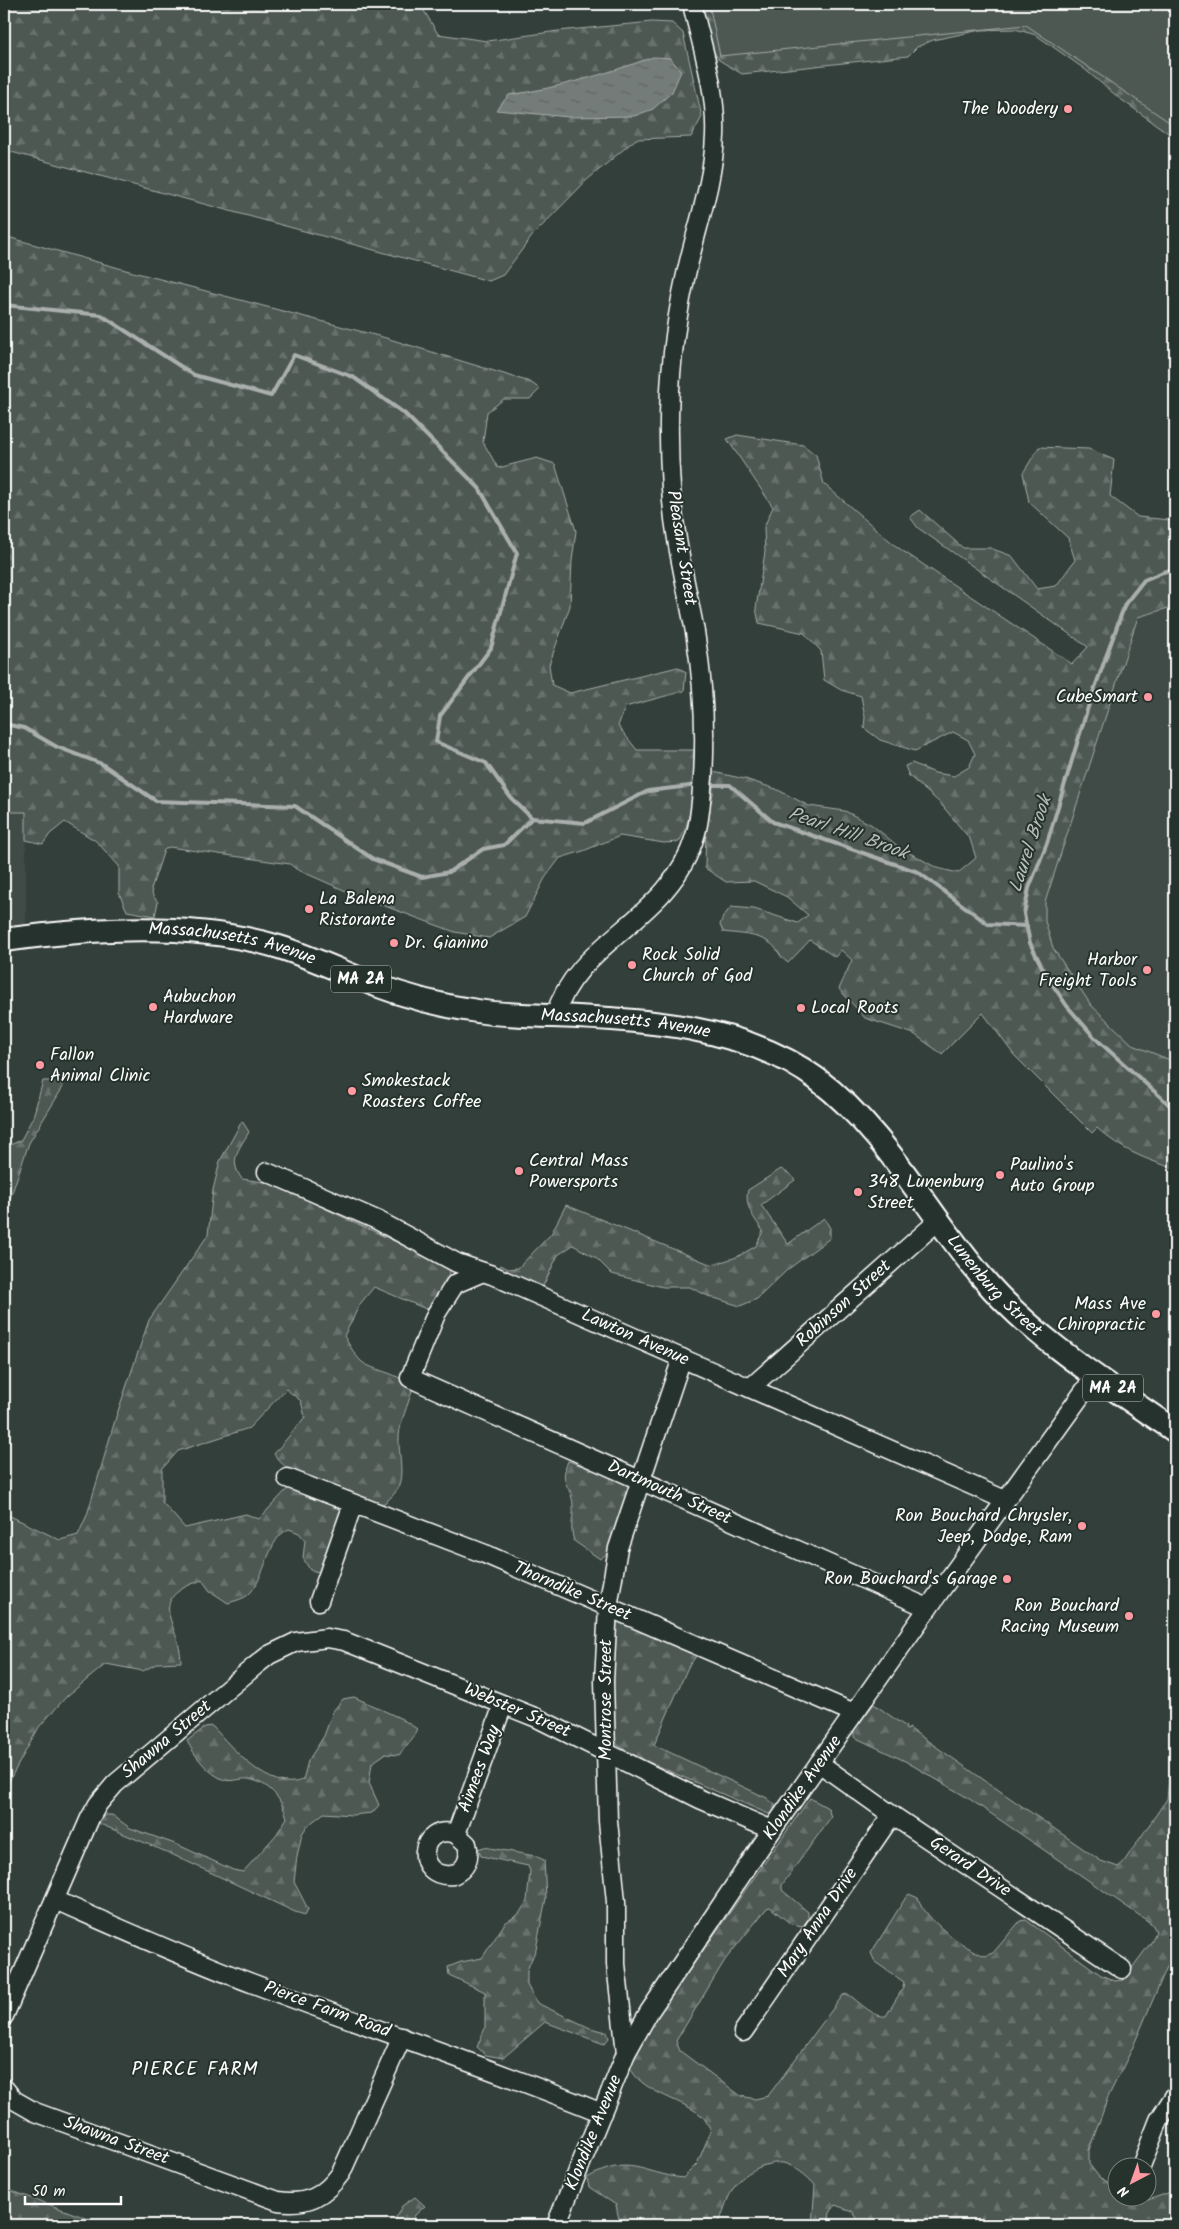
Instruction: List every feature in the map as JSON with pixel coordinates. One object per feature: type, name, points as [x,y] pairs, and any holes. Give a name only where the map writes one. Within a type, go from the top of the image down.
[{"type":"main road","name":"Massachusetts Avenue","points":[[4,940],[75,931],[110,929],[157,930],[236,937],[286,950],[397,993],[428,1002],[494,1014],[555,1016],[656,1024],[719,1034]]},
{"type":"main road","name":"Lunenburg Street","points":[[719,1034],[753,1044],[779,1056],[824,1085],[844,1102],[874,1133],[972,1265],[1001,1298],[1032,1327],[1095,1376],[1175,1431]]},
{"type":"street","name":"Pleasant Street","points":[[555,1016],[564,992],[577,973],[651,907],[682,870],[696,832],[702,786],[705,738],[699,664],[689,602],[676,544],[669,444],[671,376],[682,294],[707,195],[715,136],[712,90],[692,4]]},
{"type":"street","name":"Lawton Avenue","points":[[268,1172],[377,1220],[457,1263],[483,1272],[682,1358],[1005,1500]]},
{"type":"street","name":"Robinson Street","points":[[750,1388],[939,1220]]},
{"type":"street","name":"Dartmouth Street","points":[[483,1272],[455,1284],[436,1314],[410,1378],[928,1608]]},
{"type":"street","name":"Montrose Street","points":[[626,2053],[616,1964],[616,1902],[608,1821],[605,1750],[604,1681],[608,1607],[618,1548],[682,1358]]},
{"type":"street","name":"Klondike Avenue","points":[[556,2225],[626,2053],[650,2012],[772,1830],[928,1608],[1095,1376]]},
{"type":"street","name":"Thorndike Street","points":[[287,1478],[442,1536],[854,1713]]},
{"type":"street","points":[[319,1601],[353,1504]]},
{"type":"street","name":"Webster Street","points":[[310,1640],[327,1638],[364,1648],[504,1705],[605,1750],[700,1798],[772,1830]]},
{"type":"street","name":"Shawna Street","points":[[4,2016],[94,1811],[109,1790],[262,1660],[296,1642],[310,1640]]},
{"type":"street","name":"Aimees Way","points":[[456,1834],[504,1705]]},
{"type":"street","name":"Gerard Drive","points":[[819,1764],[1122,1969]]},
{"type":"street","name":"Mary Anna Drive","points":[[743,2032],[892,1815]]},
{"type":"street","name":"Pierce Farm Road","points":[[55,1900],[181,1955],[254,1984],[528,2083],[602,2113]]},
{"type":"street","points":[[620,1994],[632,2007],[650,2012]]},
{"type":"street","name":"Shawna Street","points":[[4,2088],[14,2100],[34,2112],[278,2201],[293,2203],[320,2195],[334,2184],[341,2173],[402,2037]]},
{"type":"street","points":[[1145,2156],[1160,2120],[1175,2095]]},
{"type":"shaded area","points":[[1175,606],[1175,1062],[1133,1045],[1091,1005],[1053,948],[1045,921],[1045,902],[1139,617]]},
{"type":"shaded area","points":[[4,812],[26,812],[26,924],[4,930]]},
{"type":"green space","points":[[4,4],[420,4],[438,34],[487,41],[558,31],[652,22],[672,23],[683,33],[702,117],[691,137],[636,139],[587,180],[533,235],[503,275],[489,281],[4,150]]},
{"type":"green space","points":[[702,4],[1175,4],[1175,138],[1036,35],[1015,29],[981,30],[933,40],[917,47],[908,56],[742,74],[719,60],[713,51]]},
{"type":"green space","points":[[709,4],[1175,4],[1175,126],[1026,25],[720,56]]},
{"type":"green space","points":[[4,236],[133,272],[386,338],[530,382],[540,389],[530,399],[504,399],[487,412],[483,442],[498,468],[537,458],[555,464],[576,531],[572,561],[570,606],[549,665],[552,685],[570,693],[678,667],[686,672],[684,691],[625,707],[618,726],[637,750],[694,750],[691,809],[679,842],[664,843],[620,836],[560,858],[545,878],[525,917],[489,938],[455,932],[355,895],[296,869],[290,864],[169,847],[164,850],[151,889],[153,896],[158,902],[155,916],[127,911],[119,893],[119,866],[96,841],[65,822],[50,834],[43,844],[26,840],[26,812],[4,812]]},
{"type":"green space","points":[[737,435],[803,445],[816,455],[824,484],[897,547],[1072,664],[1088,647],[918,528],[910,517],[920,510],[963,548],[990,548],[1012,556],[1037,589],[1056,586],[1075,560],[1068,538],[1029,502],[1023,473],[1039,447],[1089,449],[1114,460],[1110,496],[1138,517],[1170,520],[1175,518],[1175,606],[1138,617],[1045,902],[1045,921],[1053,948],[1091,1005],[1133,1045],[1175,1062],[1175,1169],[1134,1153],[1116,1143],[1097,1128],[1092,1133],[1014,1055],[983,1013],[942,1054],[914,1034],[865,1018],[839,989],[852,960],[841,950],[835,957],[810,940],[788,963],[765,940],[748,935],[723,932],[720,925],[723,917],[731,907],[754,909],[798,923],[808,915],[787,897],[754,881],[726,882],[705,868],[706,822],[713,794],[713,772],[745,779],[776,789],[809,806],[845,811],[872,825],[899,847],[937,868],[958,873],[976,858],[970,839],[940,803],[909,776],[905,766],[912,763],[935,773],[954,776],[969,767],[975,754],[968,740],[953,732],[915,751],[880,740],[864,728],[865,717],[861,696],[841,690],[824,680],[821,651],[804,633],[759,623],[756,608],[765,552],[764,527],[773,507],[727,439]]},
{"type":"green space","points":[[43,1081],[59,1081],[63,1087],[29,1143],[4,1216],[4,1157],[8,1146],[21,1140],[33,1117]]},
{"type":"green space","points":[[242,1121],[249,1132],[235,1160],[242,1179],[271,1183],[443,1264],[450,1270],[445,1287],[426,1309],[374,1287],[360,1304],[344,1336],[353,1352],[362,1362],[403,1380],[412,1391],[402,1419],[399,1436],[400,1483],[390,1498],[381,1505],[307,1480],[282,1464],[274,1454],[305,1417],[301,1401],[286,1389],[249,1428],[178,1451],[162,1469],[162,1502],[185,1528],[246,1514],[259,1519],[291,1485],[347,1509],[327,1566],[319,1572],[310,1570],[303,1558],[305,1540],[299,1533],[289,1529],[282,1534],[271,1549],[255,1587],[249,1594],[239,1600],[228,1603],[210,1591],[202,1580],[184,1588],[174,1595],[169,1604],[169,1613],[181,1662],[158,1663],[143,1671],[106,1664],[67,1696],[39,1727],[4,1790],[4,1513],[60,1540],[78,1535],[87,1515],[116,1417],[149,1320],[208,1235],[213,1190],[220,1161]]},
{"type":"green space","points":[[781,1169],[795,1180],[761,1205],[788,1244],[824,1218],[830,1228],[830,1238],[787,1270],[757,1299],[740,1306],[708,1296],[690,1287],[663,1287],[612,1274],[596,1258],[573,1245],[558,1255],[542,1288],[495,1274],[501,1265],[508,1269],[518,1268],[551,1234],[566,1205],[712,1265],[737,1257],[756,1246],[763,1231],[753,1217],[749,1207],[747,1201],[748,1190]]},
{"type":"green space","points":[[568,1461],[623,1480],[629,1487],[608,1553],[600,1559],[574,1541],[572,1499],[564,1475]]},
{"type":"green space","points":[[618,1620],[697,1655],[688,1667],[654,1745],[767,1798],[775,1805],[775,1812],[771,1815],[639,1758],[618,1745],[610,1733],[614,1624]]},
{"type":"green space","points":[[354,1697],[402,1719],[417,1729],[412,1739],[399,1755],[385,1754],[372,1763],[369,1783],[379,1805],[372,1813],[352,1815],[324,1813],[307,1826],[302,1834],[294,1882],[308,1909],[305,1915],[100,1824],[99,1821],[105,1815],[112,1815],[130,1828],[178,1845],[233,1870],[243,1872],[276,1835],[287,1818],[285,1811],[274,1793],[263,1784],[248,1779],[225,1780],[213,1774],[198,1758],[187,1741],[205,1727],[212,1726],[241,1756],[264,1774],[277,1780],[290,1782],[303,1780],[308,1761],[324,1736],[333,1711],[343,1699]]},
{"type":"green space","points":[[874,1704],[906,1727],[905,1729],[908,1730],[909,1728],[1101,1861],[1118,1867],[1123,1863],[1167,1799],[1170,1768],[1175,1760],[1175,1948],[1132,2049],[1109,2095],[1089,2150],[1089,2164],[1099,2177],[1106,2181],[1106,2206],[1156,2206],[1156,2197],[1168,2193],[1175,2193],[1175,2225],[862,2225],[852,2211],[835,2205],[830,2213],[828,2225],[812,2225],[815,2185],[805,2175],[783,2163],[761,2166],[742,2178],[726,2202],[718,2225],[617,2225],[619,2220],[616,2205],[589,2187],[587,2178],[614,2167],[635,2167],[683,2178],[697,2164],[711,2131],[704,2118],[692,2109],[660,2094],[641,2082],[629,2065],[653,2022],[810,1798],[828,1808],[831,1817],[782,1885],[782,1890],[808,1912],[808,1919],[803,1926],[791,1924],[770,1907],[767,1908],[725,1960],[676,2041],[680,2051],[741,2096],[755,2099],[768,2096],[843,1995],[848,1994],[871,2012],[886,2016],[903,1988],[904,1982],[875,1962],[871,1953],[909,1894],[918,1898],[928,1915],[946,1932],[967,1947],[985,1956],[993,1953],[1020,1921],[1026,1920],[1101,1975],[1115,1981],[1123,1980],[1152,1941],[1156,1931],[1152,1924],[968,1798],[905,1761],[854,1737],[854,1730]]},
{"type":"green space","points":[[484,1847],[535,1856],[544,1860],[546,1898],[536,1949],[527,1970],[527,1985],[537,2003],[590,2028],[607,2032],[609,2038],[604,2044],[545,2022],[503,2058],[486,2055],[477,2047],[485,2028],[485,1992],[449,1975],[448,1967],[461,1962],[482,1958],[505,1923],[519,1914],[527,1901],[530,1871],[528,1866],[481,1856],[478,1849]]},
{"type":"green space","points":[[4,2188],[105,2225],[4,2225]]},
{"type":"green space","points":[[415,2197],[425,2206],[415,2215],[411,2225],[392,2225],[402,2206]]},
{"type":"water","points":[[653,57],[670,58],[681,71],[672,92],[653,109],[634,116],[569,117],[496,110],[509,95],[546,89],[582,80]]},
{"type":"waterway","points":[[4,305],[101,315],[194,375],[271,396],[294,355],[353,377],[405,414],[479,488],[517,553],[491,648],[440,716],[436,742],[486,763],[511,798],[532,818]]},
{"type":"waterway","name":"Laurel Brook","points":[[1175,569],[1144,580],[1125,604],[1088,707],[1047,843],[1029,888],[1024,914],[1030,943],[1046,975],[1067,1006],[1095,1038],[1175,1110]]},
{"type":"waterway","name":"Pearl Hill Brook","points":[[4,724],[24,728],[57,747],[102,764],[156,801],[295,806],[373,859],[422,877],[449,872],[483,849],[504,845],[532,818],[585,823],[648,791],[698,785]]},
{"type":"waterway","name":"Pearl Hill Brook","points":[[707,785],[730,785],[773,822],[918,872],[988,924],[1027,926]]},
{"type":"place","name":"The Woodery","points":[[1068,109]]},
{"type":"place","name":"CubeSmart","points":[[1148,697]]},
{"type":"place","name":"La Balena Ristorante","points":[[309,909]]},
{"type":"place","name":"Dr. Gianino","points":[[394,943]]},
{"type":"place","name":"Rock Solid Church of God","points":[[632,965]]},
{"type":"place","name":"Harbor Freight Tools","points":[[1147,970]]},
{"type":"place","name":"Aubuchon Hardware","points":[[153,1007]]},
{"type":"place","name":"Local Roots","points":[[801,1008]]},
{"type":"place","name":"Fallon Animal Clinic","points":[[40,1065]]},
{"type":"place","name":"Smokestack Roasters Coffee","points":[[352,1091]]},
{"type":"place","name":"Central Mass Powersports","points":[[519,1171]]},
{"type":"place","name":"Paulino's Auto Group","points":[[1000,1175]]},
{"type":"place","name":"348 Lunenburg Street","points":[[858,1192]]},
{"type":"place","name":"Mass Ave Chiropractic","points":[[1156,1314]]},
{"type":"place","name":"Ron Bouchard Chrysler, Jeep, Dodge, Ram","points":[[1082,1526]]},
{"type":"place","name":"Ron Bouchard's Garage","points":[[1007,1579]]},
{"type":"place","name":"Ron Bouchard Racing Museum","points":[[1129,1616]]},
{"type":"district","name":"PIERCE FARM","points":[[195,2070]]}]
